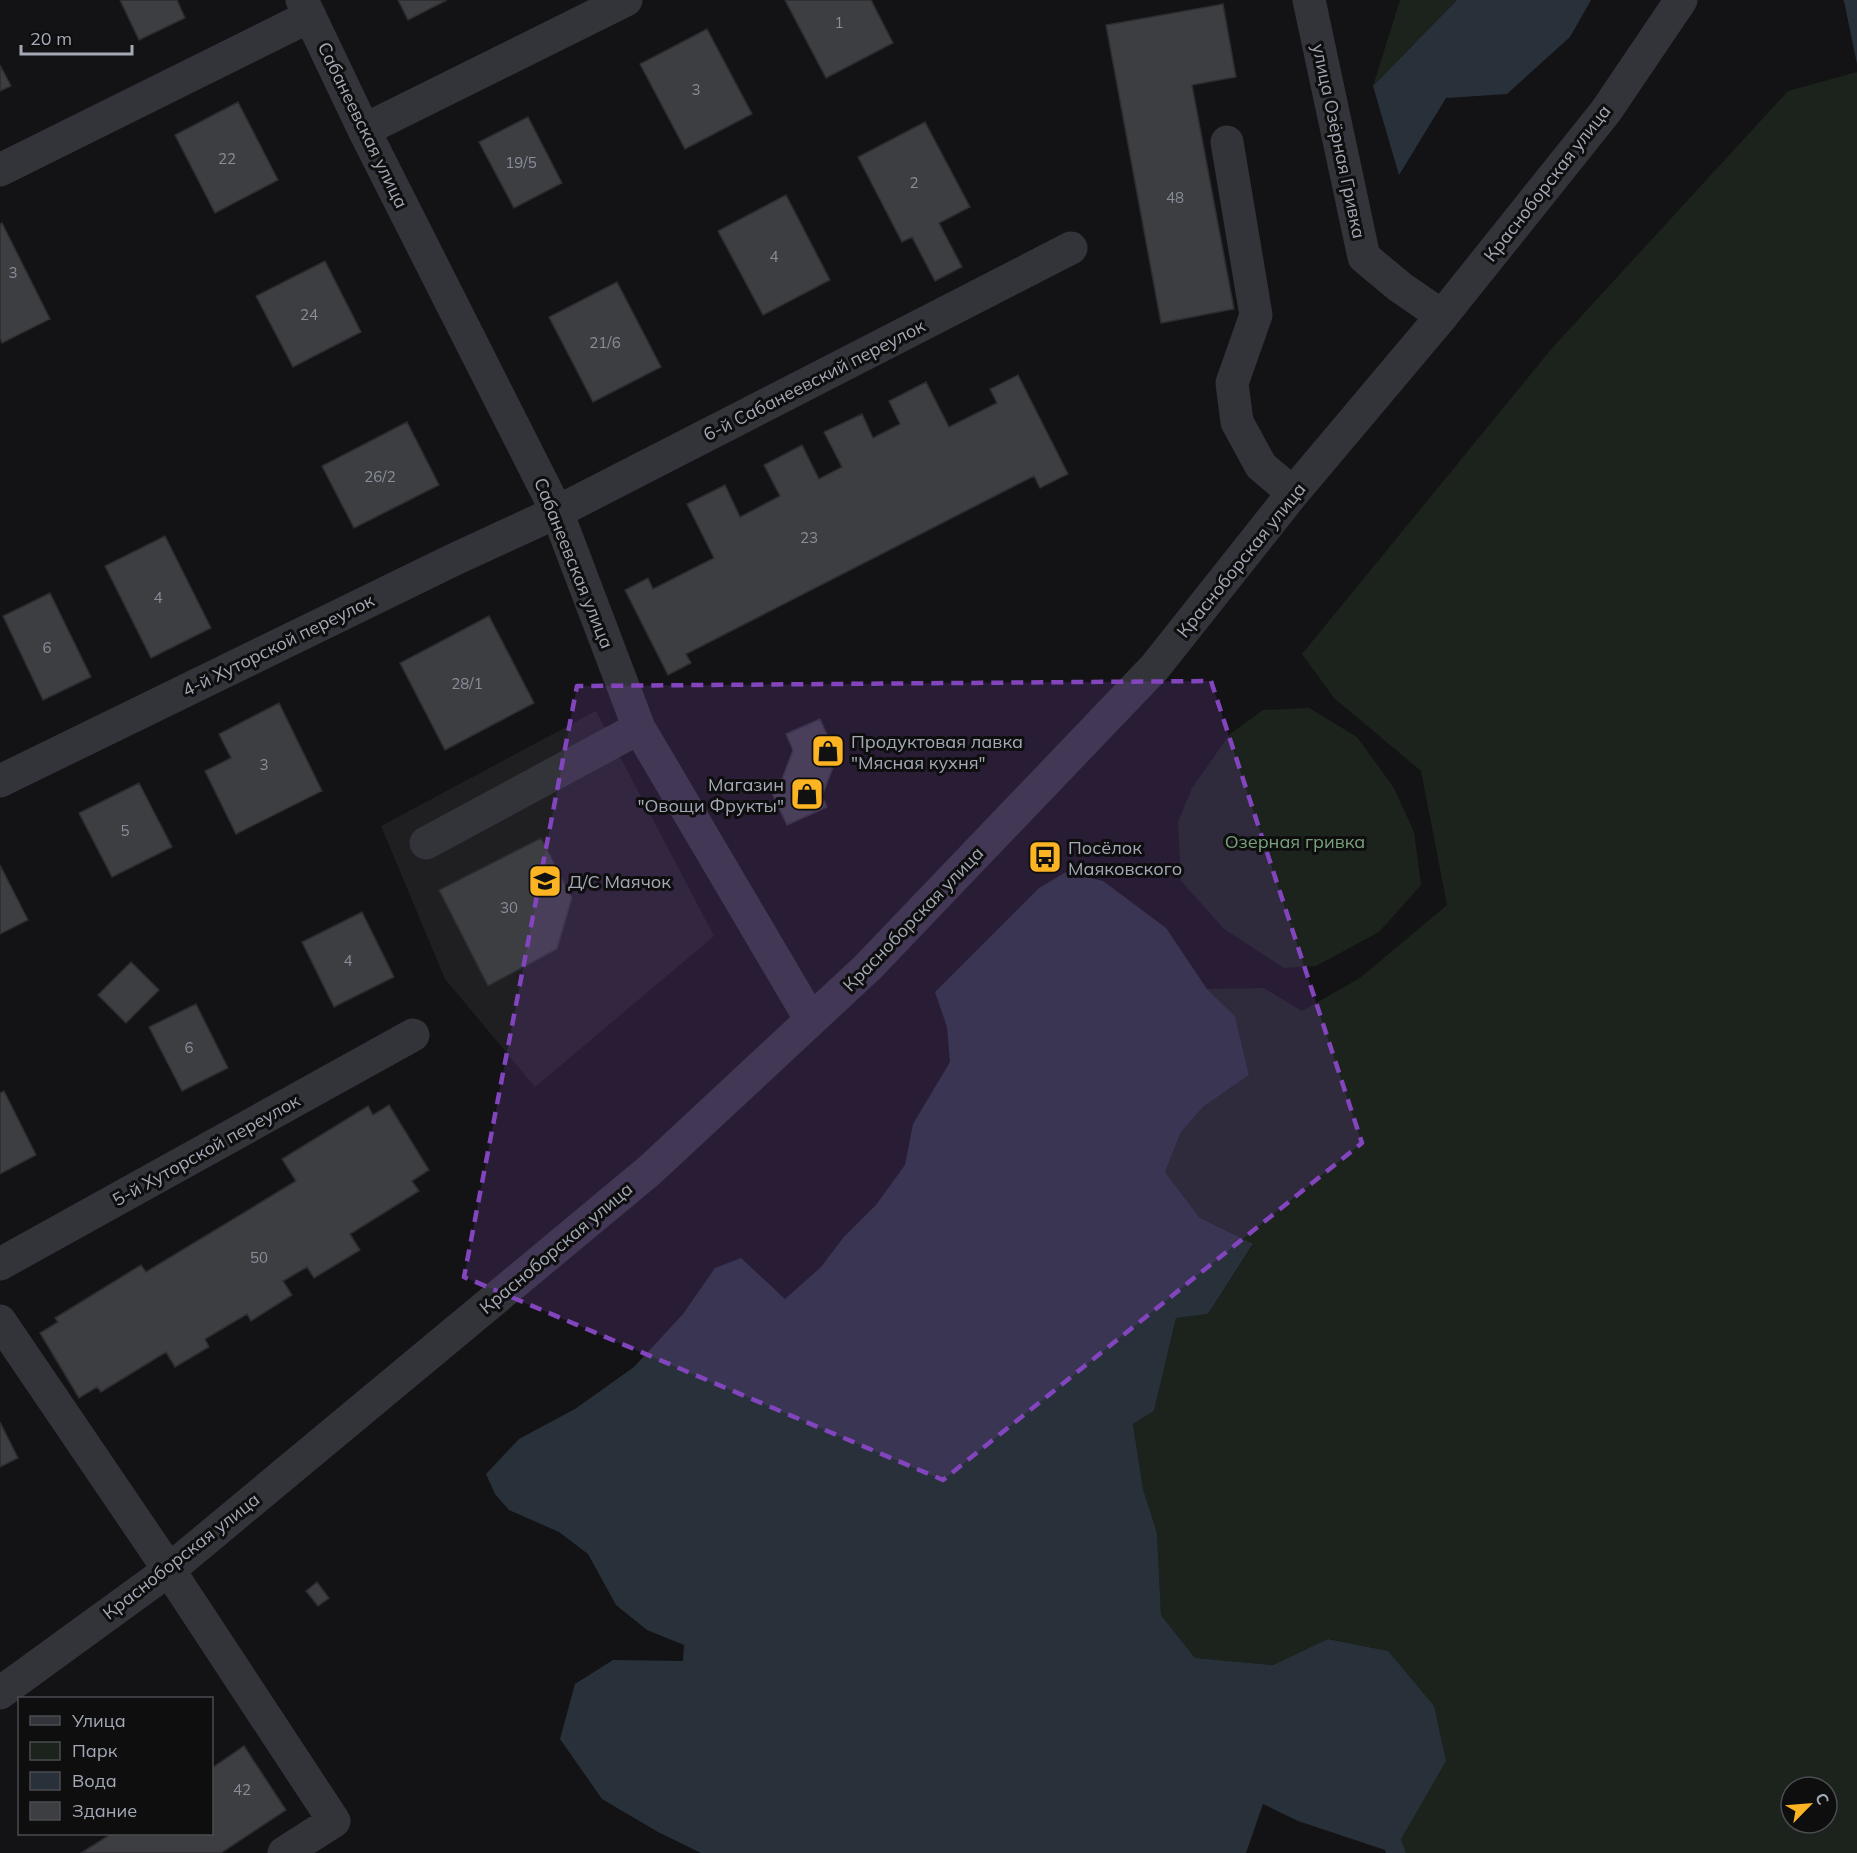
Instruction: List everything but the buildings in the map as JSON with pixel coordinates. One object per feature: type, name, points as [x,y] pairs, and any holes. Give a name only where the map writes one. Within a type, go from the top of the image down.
[{"type":"street","points":[[364,130],[626,0]]},
{"type":"street","name":"улица Озёрная Гривка","points":[[1309,0],[1364,257],[1400,287],[1442,316]]},
{"type":"street","name":"Красноборская улица","points":[[0,1693],[169,1570],[650,1170],[868,968],[1155,668],[1293,493],[1442,316],[1606,111],[1681,0]]},
{"type":"street","points":[[0,170],[306,8]]},
{"type":"street","name":"Сабанеевская улица","points":[[306,8],[364,130],[557,512],[639,728],[811,1020]]},
{"type":"street","points":[[1227,142],[1256,315],[1232,383],[1237,422],[1261,466],[1293,493]]},
{"type":"street","name":"6-й Сабанеевский переулок","points":[[557,512],[1071,248]]},
{"type":"street","name":"4-й Хуторской переулок","points":[[0,781],[453,560],[557,512]]},
{"type":"street","points":[[426,843],[639,728]]},
{"type":"street","name":"5-й Хуторской переулок","points":[[0,1264],[413,1035]]},
{"type":"street","points":[[0,1321],[169,1570],[334,1821],[284,1853]]},
{"type":"highlighted area","points":[[1211,681],[1362,1143],[943,1480],[464,1277],[577,686]]},
{"type":"shaded area","name":"Д/С Маячок","points":[[596,711],[714,936],[535,1087],[445,979],[381,826]]},
{"type":"green space","points":[[1400,0],[1457,0],[1373,86]]},
{"type":"green space","points":[[1857,72],[1857,1853],[1406,1853],[1401,1839],[1419,1805],[1388,1651],[1329,1639],[1273,1665],[1195,1658],[1161,1615],[1157,1533],[1143,1489],[1133,1424],[1154,1411],[1176,1318],[1208,1314],[1253,1245],[1200,1218],[1165,1172],[1181,1132],[1203,1107],[1249,1075],[1235,1016],[1207,989],[1264,988],[1302,1011],[1360,978],[1447,905],[1421,771],[1334,698],[1302,654],[1553,347],[1788,91]]},
{"type":"green space","name":"Озерная гривка","points":[[1309,708],[1357,737],[1394,788],[1414,832],[1421,885],[1379,932],[1316,966],[1284,968],[1224,929],[1181,881],[1178,822],[1192,788],[1230,734],[1263,710]]},
{"type":"water","points":[[1457,0],[1591,0],[1570,37],[1507,94],[1446,98],[1399,175],[1373,86]]},
{"type":"water","points":[[1857,0],[1857,64],[1844,1]]},
{"type":"water","points":[[1066,872],[1103,881],[1166,928],[1207,989],[1235,1016],[1249,1075],[1203,1107],[1181,1132],[1165,1172],[1200,1218],[1253,1244],[1208,1314],[1176,1318],[1154,1411],[1133,1424],[1143,1489],[1157,1533],[1161,1615],[1195,1658],[1273,1665],[1328,1639],[1388,1651],[1434,1706],[1446,1761],[1401,1839],[1406,1853],[1386,1853],[1385,1850],[1298,1821],[1263,1804],[1246,1853],[701,1853],[658,1832],[602,1799],[560,1739],[575,1684],[613,1660],[683,1661],[684,1645],[647,1630],[616,1605],[588,1554],[559,1532],[509,1510],[495,1494],[486,1474],[519,1439],[575,1409],[634,1367],[683,1314],[715,1268],[741,1258],[785,1299],[821,1267],[843,1238],[876,1205],[905,1165],[913,1124],[950,1062],[947,1027],[935,992],[1039,888]]},
{"type":"place","name":"Продуктовая лавка \"Мясная кухня\"","points":[[828,751]]},
{"type":"place","name":"Магазин \"Овощи Фрукты\"","points":[[807,794]]},
{"type":"place","name":"Посёлок Маяковского","points":[[1045,857]]},
{"type":"place","name":"Д/С Маячок","points":[[545,881]]}]
